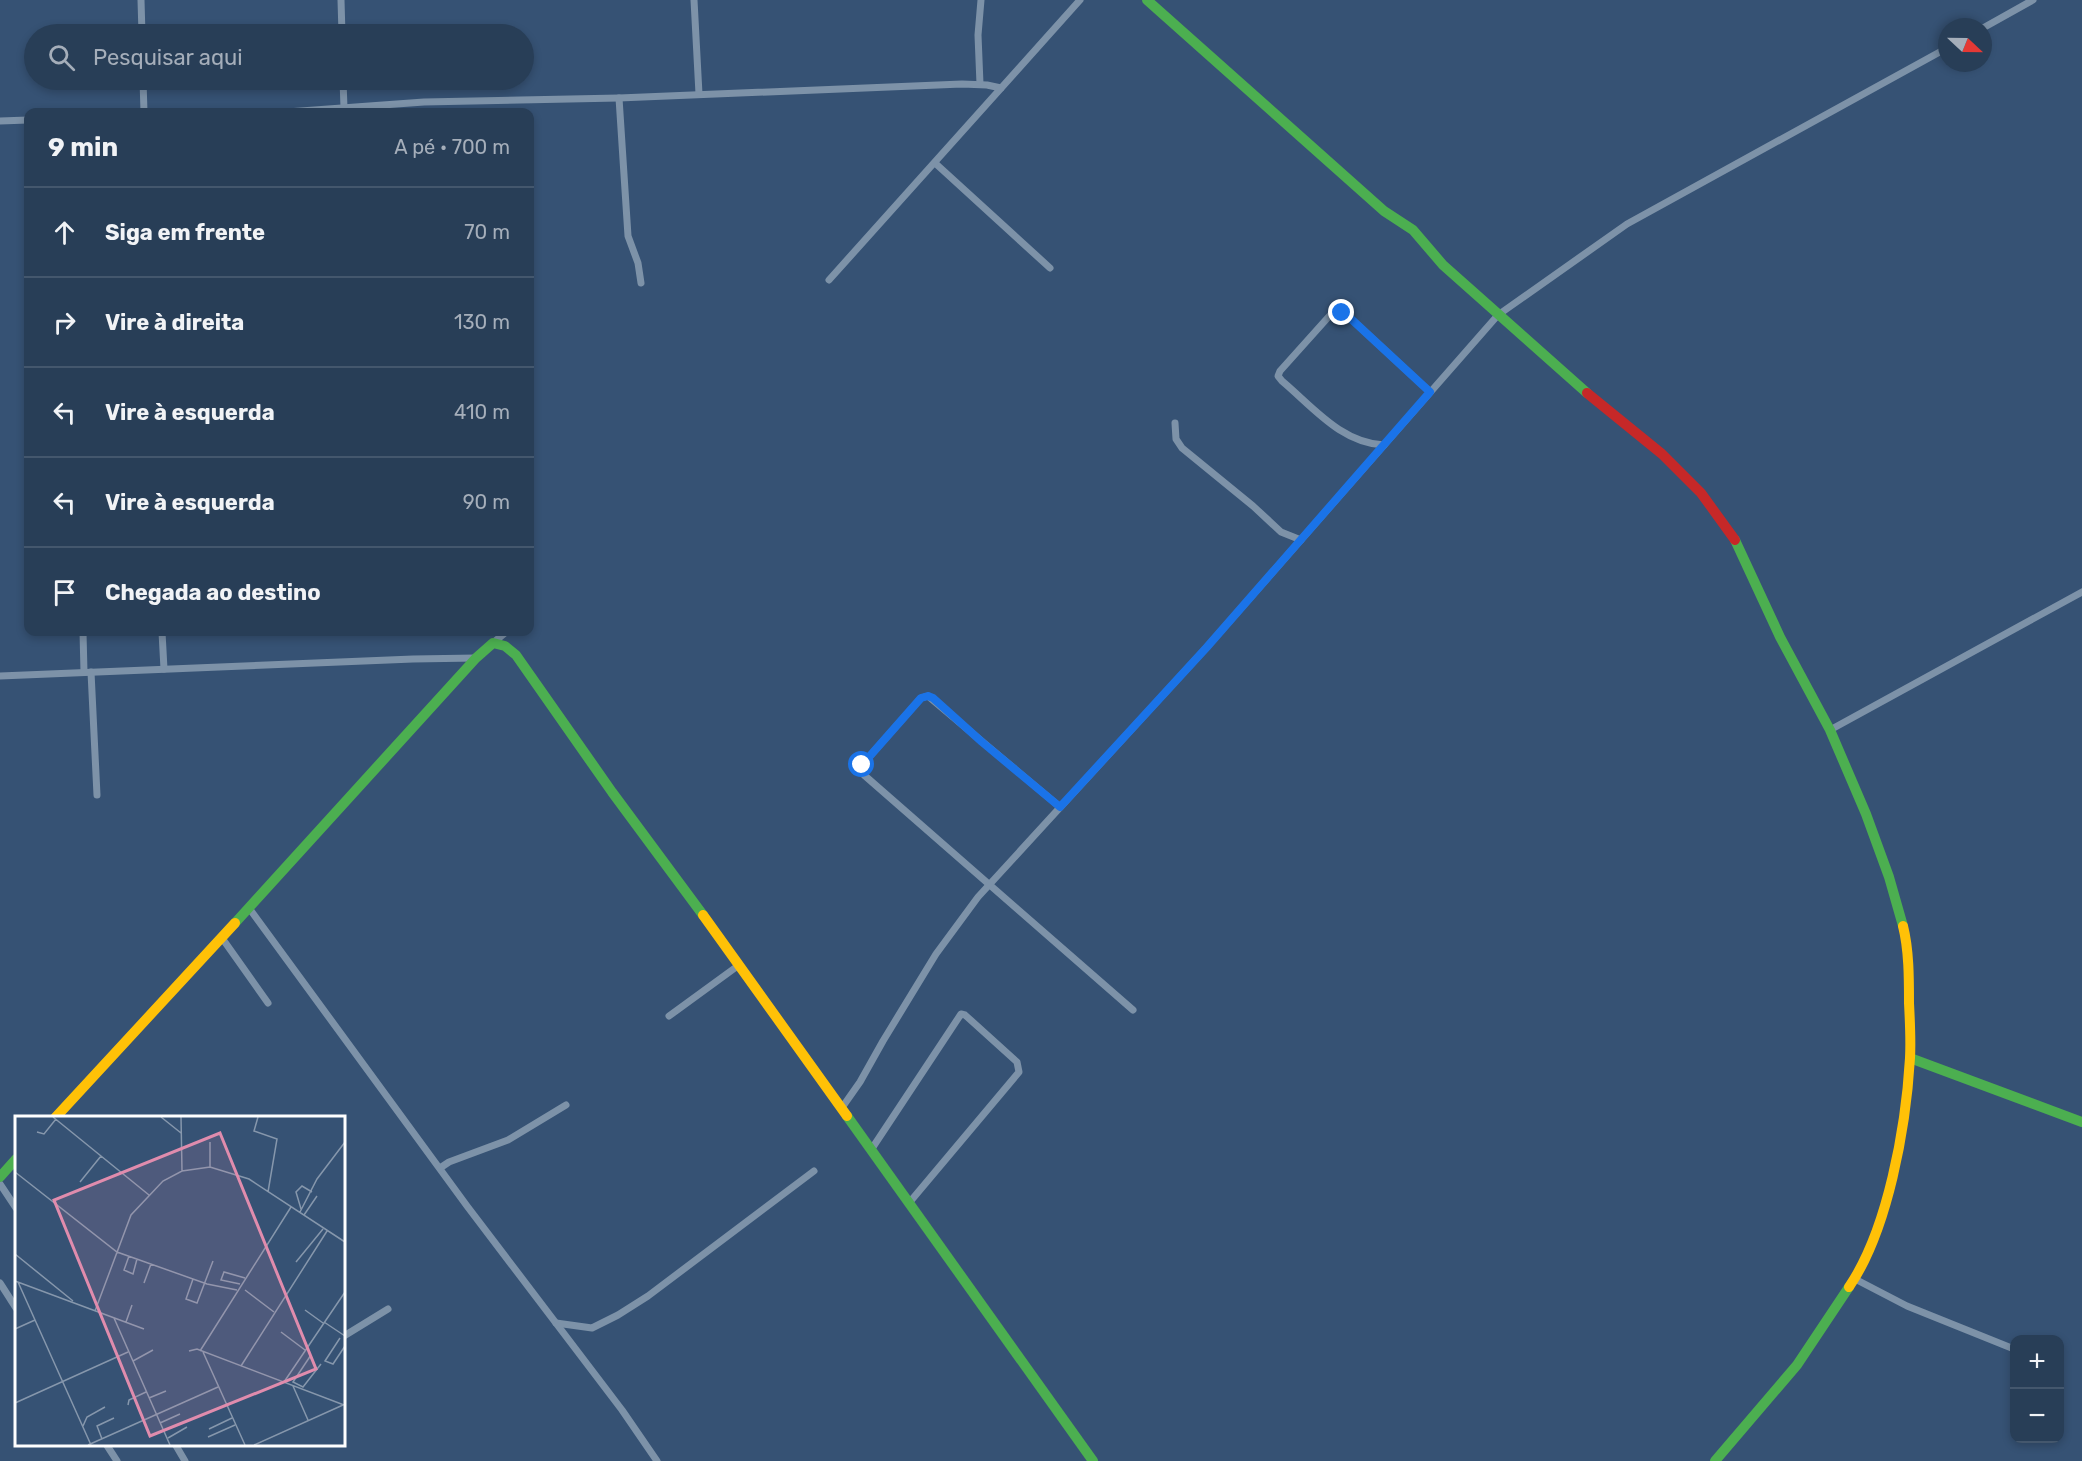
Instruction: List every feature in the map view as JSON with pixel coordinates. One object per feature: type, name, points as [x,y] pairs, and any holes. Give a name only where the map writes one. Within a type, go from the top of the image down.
[{"type":"street","points":[[141,0],[142,24]]},
{"type":"street","points":[[341,0],[342,24]]},
{"type":"street","points":[[694,0],[699,94]]},
{"type":"street","points":[[980,84],[978,35],[981,0]]},
{"type":"street","points":[[829,280],[1080,0]]},
{"type":"street","points":[[1147,0],[1384,211],[1413,230],[1443,265],[1597,402],[1662,454],[1701,493],[1732,534],[1780,637],[1830,730],[1866,814],[1889,877],[1904,929],[1909,977],[1910,1058],[1902,1129],[1882,1214],[1870,1249],[1855,1279],[1797,1365],[1715,1461]]},
{"type":"street","points":[[1992,23],[2033,0]]},
{"type":"street","points":[[841,1108],[860,1082],[936,954],[956,925],[989,885],[1301,540],[1498,315],[1627,224],[1938,53]]},
{"type":"street","points":[[343,90],[344,108],[424,102],[620,98],[980,84],[1001,88]]},
{"type":"street","points":[[143,90],[144,108]]},
{"type":"street","points":[[620,98],[628,236],[638,263],[641,283]]},
{"type":"street","points":[[0,121],[24,120]]},
{"type":"street","points":[[935,163],[1050,268]]},
{"type":"street","points":[[1384,446],[1372,445],[1346,435],[1282,381],[1278,376],[1280,371],[1332,313],[1340,312],[1349,317],[1430,392]]},
{"type":"street","points":[[1175,423],[1176,439],[1182,448],[1281,532],[1301,540]]},
{"type":"street","points":[[1830,730],[2082,592]]},
{"type":"street","points":[[83,636],[97,795]]},
{"type":"street","points":[[162,636],[164,669]]},
{"type":"street","points":[[57,1116],[476,658],[501,636]]},
{"type":"street","points":[[493,643],[505,646],[516,655],[1093,1461]]},
{"type":"street","points":[[0,676],[476,658]]},
{"type":"street","points":[[1060,807],[928,696],[921,698],[862,765],[864,775],[1133,1010]]},
{"type":"street","points":[[249,908],[622,1410],[657,1461]]},
{"type":"street","points":[[222,938],[268,1003]]},
{"type":"street","points":[[669,1016],[739,965]]},
{"type":"street","points":[[871,1150],[961,1014],[1017,1062],[1019,1072],[909,1203]]},
{"type":"street","points":[[1910,1058],[2082,1122]]},
{"type":"street","points":[[440,1168],[449,1162],[508,1140],[566,1105]]},
{"type":"street","points":[[0,1177],[15,1160]]},
{"type":"street","points":[[556,1323],[592,1328],[618,1315],[648,1296],[814,1171]]},
{"type":"street","points":[[0,1184],[15,1206]]},
{"type":"street","points":[[1855,1279],[1906,1306],[2010,1347]]},
{"type":"street","points":[[0,1283],[15,1306]]},
{"type":"street","points":[[345,1335],[388,1309]]},
{"type":"street","points":[[107,1446],[117,1461]]},
{"type":"street","points":[[176,1446],[185,1461]]},
{"type":"traffic: fast","points":[[1147,0],[1384,211],[1413,230],[1443,265],[1587,393]]},
{"type":"traffic: fast","points":[[1735,540],[1780,637],[1830,730],[1866,814],[1889,877],[1903,926]]},
{"type":"traffic: fast","points":[[235,923],[476,658],[493,643],[505,646],[516,655],[612,792],[703,915]]},
{"type":"traffic: fast","points":[[1910,1058],[2082,1122]]},
{"type":"traffic: fast","points":[[847,1116],[1093,1461]]},
{"type":"traffic: fast","points":[[0,1177],[15,1160]]},
{"type":"traffic: fast","points":[[1715,1461],[1797,1365],[1849,1287]]},
{"type":"traffic: slow","points":[[703,915],[847,1116]]},
{"type":"traffic: slow","points":[[57,1116],[235,923]]},
{"type":"traffic: slow","points":[[1849,1287],[1863,1264],[1884,1208],[1893,1177],[1904,1115],[1910,1038],[1908,964],[1903,926]]},
{"type":"traffic: jam","points":[[1587,393],[1662,454],[1701,493],[1735,540]]},
{"type":"route","points":[[862,765],[921,698],[928,696],[936,700],[1060,807],[1207,647],[1430,392],[1342,313]]}]
